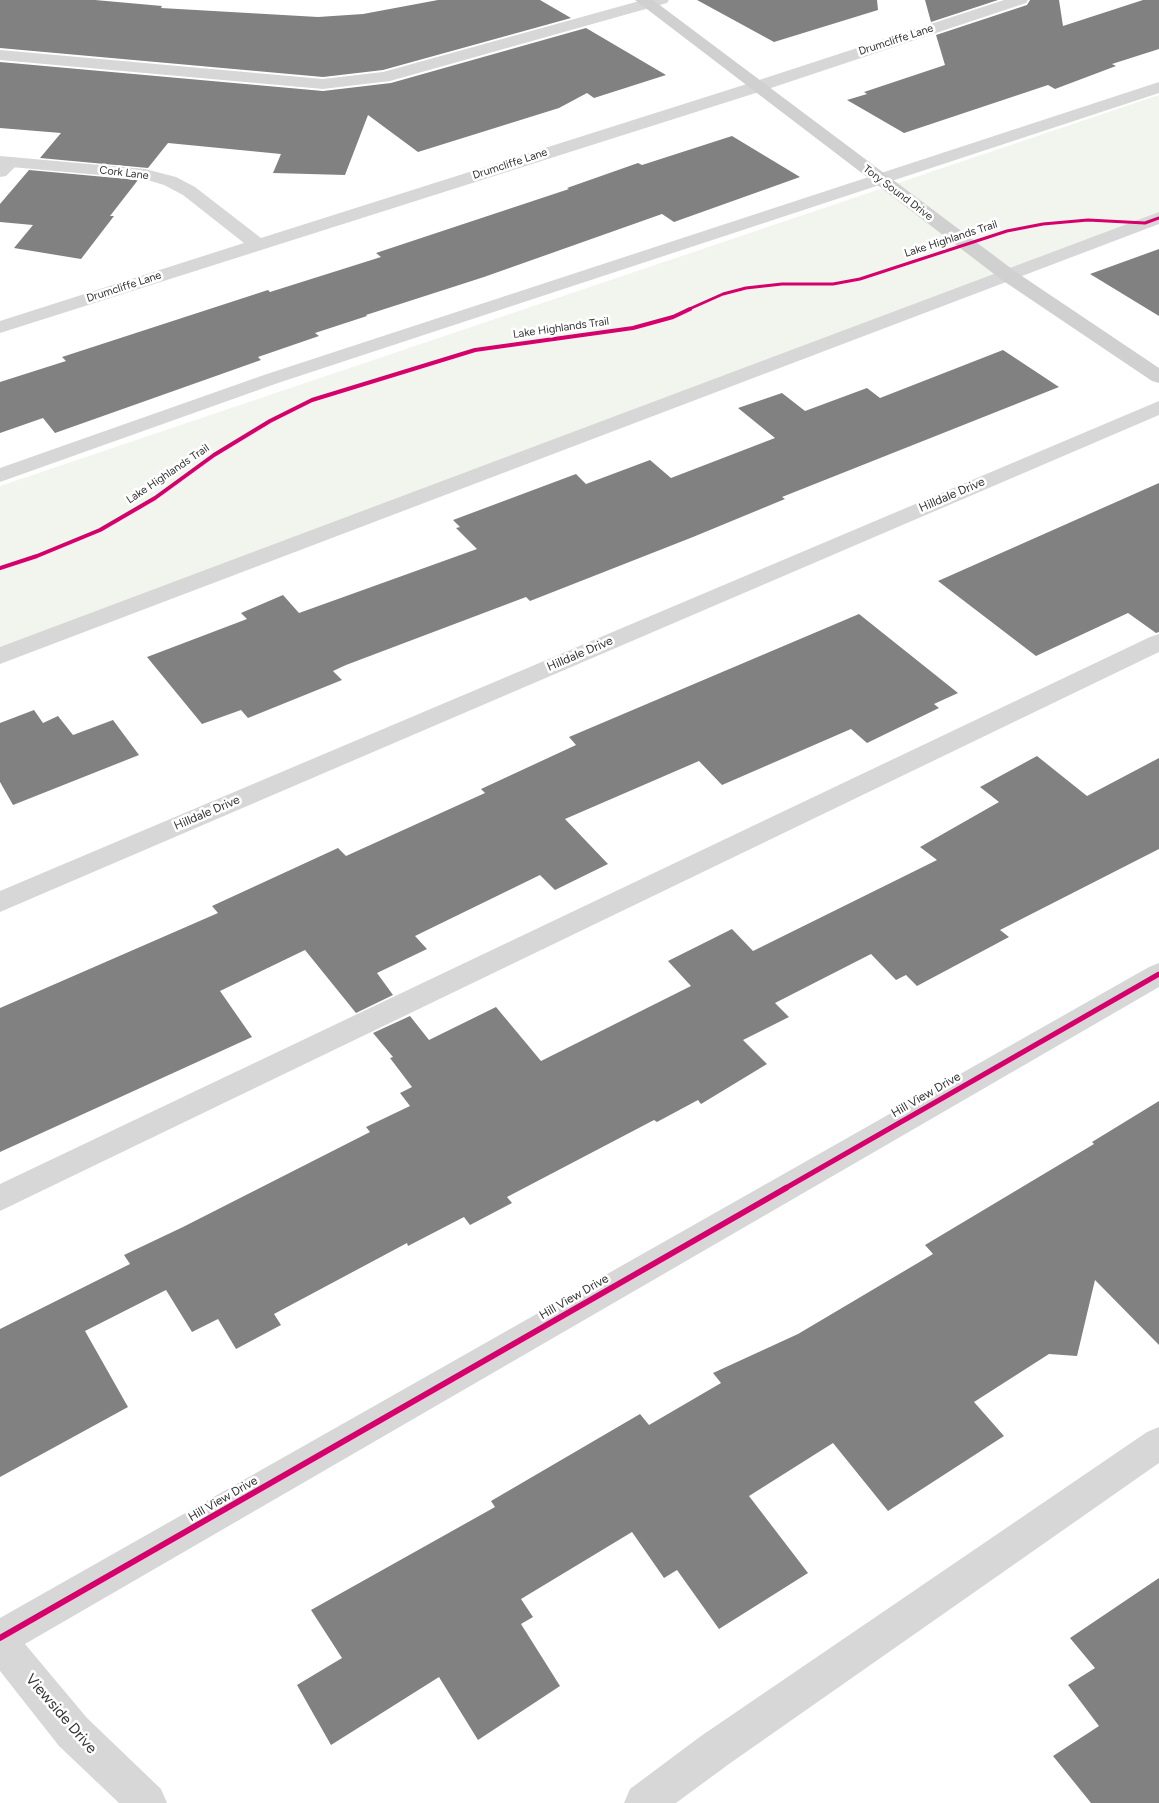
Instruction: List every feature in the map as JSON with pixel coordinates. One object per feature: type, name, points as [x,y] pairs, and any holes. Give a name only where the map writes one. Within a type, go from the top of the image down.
[{"type":"street","name":"Drumcliffe Lane","points":[[0,327],[756,87],[1020,0]]},
{"type":"street","name":"Tory Sound Drive","points":[[651,1],[756,87],[1009,276],[1159,377]]},
{"type":"street","points":[[0,55],[322,84],[384,77],[651,1]]},
{"type":"street","points":[[0,475],[271,379],[1159,87]]},
{"type":"street","name":"Cork Lane","points":[[4,165],[144,174],[170,181],[189,191],[257,244]]},
{"type":"street","points":[[0,656],[512,461],[1009,276],[1152,220]]},
{"type":"street","name":"Hilldale Drive","points":[[0,902],[1159,407]]},
{"type":"street","points":[[0,1198],[1159,642]]},
{"type":"street","name":"Hill View Drive","points":[[0,1640],[1159,974]]},
{"type":"street","points":[[644,1803],[715,1750],[1159,1443]]},
{"type":"street","name":"Viewside Drive","points":[[0,1640],[73,1732],[147,1803]]},
{"type":"shaded area","points":[[1159,95],[1159,212],[0,649],[0,486]]},
{"type":"building","points":[[0,0],[95,0],[162,6],[161,8],[318,17],[363,14],[438,0],[540,0],[571,18],[383,70],[323,77],[0,48]]},
{"type":"building","points":[[697,0],[877,0],[878,10],[774,42]]},
{"type":"building","points":[[925,0],[998,0],[931,22]]},
{"type":"building","points":[[1030,0],[1059,0],[1063,26],[1143,0],[1159,0],[1159,49],[1112,64],[1116,66],[1055,89],[1048,85],[904,133],[847,100],[867,94],[864,92],[945,65],[936,35],[1027,5]]},
{"type":"building","points":[[586,28],[666,75],[594,98],[587,93],[559,108],[418,152],[368,115],[345,175],[273,173],[281,154],[168,143],[148,168],[40,158],[61,133],[0,128],[0,62],[323,91],[391,83]]},
{"type":"building","points":[[732,136],[800,177],[674,222],[662,214],[484,277],[366,315],[315,333],[319,336],[258,357],[261,360],[55,433],[43,418],[0,433],[0,382],[66,361],[62,357],[268,290],[270,292],[381,257],[376,253],[569,189],[567,188],[638,163],[642,165]]},
{"type":"building","points":[[29,170],[138,180],[110,216],[114,216],[81,259],[14,248],[33,225],[0,222],[0,204]]},
{"type":"building","points":[[1159,249],[1159,316],[1090,274]]},
{"type":"building","points":[[1003,350],[1059,387],[782,497],[785,499],[530,601],[526,597],[346,665],[333,671],[342,680],[248,718],[241,710],[202,724],[147,657],[247,619],[241,613],[283,595],[299,613],[477,549],[456,528],[460,527],[453,520],[576,474],[586,484],[650,460],[671,478],[775,438],[738,408],[782,393],[805,411],[867,388],[880,398]]},
{"type":"building","points":[[1159,483],[1159,632],[1156,633],[1128,613],[1036,656],[938,581]]},
{"type":"building","points":[[859,614],[958,693],[934,704],[939,708],[867,743],[851,729],[722,785],[699,761],[565,819],[608,864],[555,890],[540,875],[415,936],[427,949],[377,973],[393,995],[356,1013],[305,950],[220,991],[252,1037],[0,1152],[0,1008],[218,913],[212,906],[338,848],[346,856],[485,793],[481,789],[576,745],[569,737]]},
{"type":"building","points":[[34,710],[43,723],[58,716],[73,735],[113,720],[139,755],[13,805],[0,782],[0,723]]},
{"type":"building","points":[[1037,756],[1087,796],[1159,758],[1159,849],[1000,930],[1009,937],[917,986],[906,975],[896,980],[871,954],[775,1003],[789,1017],[743,1040],[767,1064],[701,1104],[698,1100],[657,1122],[654,1120],[507,1197],[512,1203],[470,1225],[464,1217],[408,1246],[407,1243],[274,1314],[281,1325],[236,1349],[218,1319],[192,1332],[166,1290],[85,1331],[128,1407],[0,1477],[0,1329],[130,1264],[124,1255],[370,1132],[366,1127],[410,1106],[400,1093],[412,1087],[390,1058],[393,1057],[373,1033],[410,1016],[429,1040],[496,1007],[541,1061],[691,986],[668,961],[732,929],[753,951],[937,860],[920,847],[999,802],[980,787]]},
{"type":"building","points":[[1159,1101],[1159,1345],[1095,1280],[1077,1356],[1049,1354],[974,1402],[1004,1436],[888,1511],[833,1443],[749,1496],[808,1573],[719,1629],[677,1570],[664,1578],[632,1532],[521,1599],[533,1617],[521,1624],[560,1686],[478,1740],[439,1677],[331,1745],[297,1685],[342,1658],[311,1610],[495,1507],[491,1501],[640,1414],[649,1425],[721,1383],[713,1373],[798,1334],[933,1254],[925,1245],[1094,1144],[1092,1142]]},
{"type":"building","points":[[1159,1578],[1159,1803],[1091,1803],[1053,1756],[1099,1726],[1068,1685],[1095,1668],[1070,1638]]},
{"type":"cycle path","name":"Lake Highlands Trail","points":[[0,568],[37,556],[100,530],[155,498],[214,455],[270,421],[312,400],[387,376],[475,350],[633,328],[673,317],[723,294],[746,288],[782,284],[833,284],[860,279],[1007,231],[1043,224],[1088,220],[1145,223],[1159,218]]},
{"type":"cycle path","points":[[0,1638],[1159,974]]}]
